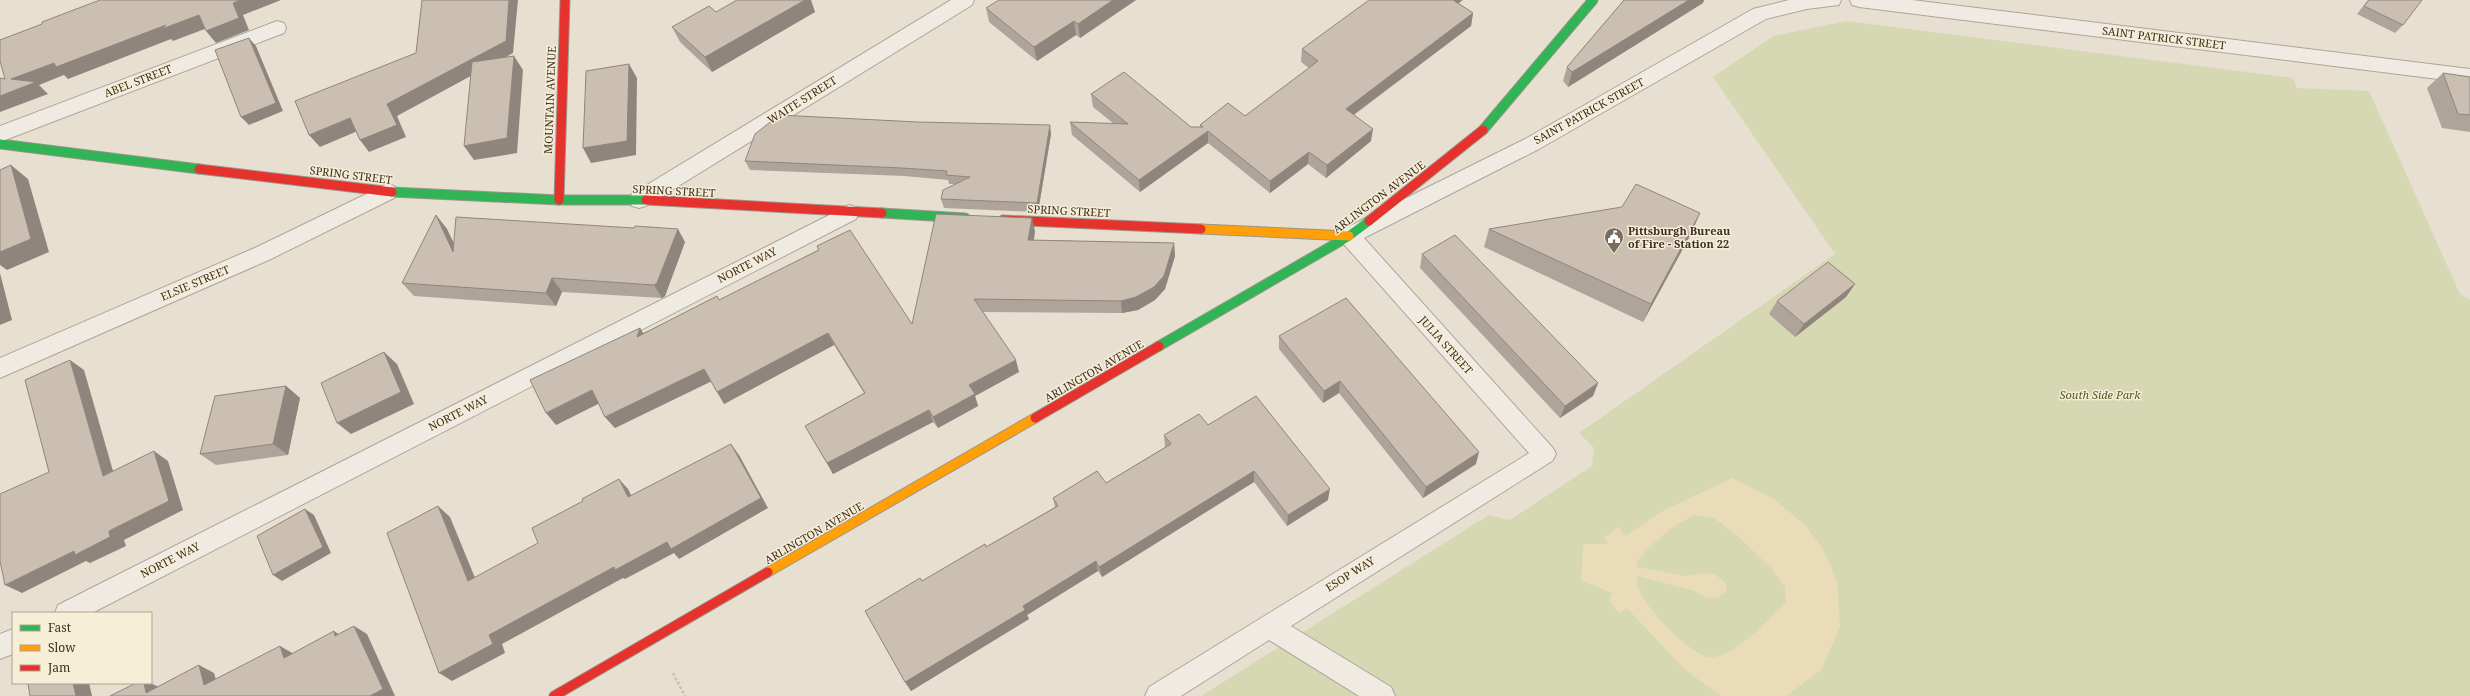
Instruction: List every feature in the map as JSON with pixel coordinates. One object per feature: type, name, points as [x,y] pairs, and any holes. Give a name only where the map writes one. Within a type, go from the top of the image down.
[{"type":"street","name":"MOUNTAIN AVENUE","points":[[559,200],[565,0]]},
{"type":"street","name":"WAITE STREET","points":[[639,200],[965,0]]},
{"type":"street","name":"ARLINGTON AVENUE","points":[[554,696],[1349,236],[1478,136],[1593,0]]},
{"type":"street","name":"SAINT PATRICK STREET","points":[[1349,236],[1532,144],[1760,14],[1807,2],[1832,0]]},
{"type":"street","name":"SAINT PATRICK STREET","points":[[1858,0],[2470,76]]},
{"type":"street","name":"ABEL STREET","points":[[0,134],[277,28]]},
{"type":"street","name":"SPRING STREET","points":[[0,144],[387,192],[559,200],[639,200],[977,219]]},
{"type":"street","name":"ELSIE STREET","points":[[0,368],[264,253],[387,192]]},
{"type":"street","name":"NORTE WAY","points":[[69,612],[850,213]]},
{"type":"street","name":"SPRING STREET","points":[[992,219],[1349,236]]},
{"type":"street","name":"JULIA STREET","points":[[1349,236],[1544,454]]},
{"type":"street","name":"ESOP WAY","points":[[1158,696],[1544,454]]},
{"type":"street","points":[[1268,626],[1382,696]]},
{"type":"street","points":[[0,647],[12,641]]},
{"type":"path","points":[[673,673],[685,696]]},
{"type":"green space","name":"South Side Park","points":[[1847,21],[2293,78],[2297,88],[2369,91],[2460,294],[2470,300],[2470,696],[1201,696],[1489,515],[1510,520],[1592,466],[1594,448],[1579,433],[1835,254],[1713,77],[1773,36]]},
{"type":"sand","points":[[1732,478],[1775,500],[1806,526],[1823,549],[1837,581],[1840,627],[1821,670],[1786,696],[1721,696],[1684,669],[1627,608],[1619,613],[1609,601],[1612,593],[1581,580],[1583,544],[1608,544],[1604,538],[1618,527],[1626,536],[1661,512]],"holes":[[[1696,515],[1714,518],[1737,535],[1772,569],[1785,587],[1786,603],[1742,643],[1733,649],[1714,657],[1704,655],[1692,649],[1665,626],[1644,598],[1638,585],[1637,576],[1695,591],[1707,598],[1718,598],[1727,591],[1725,583],[1715,574],[1704,573],[1686,576],[1637,567],[1637,561],[1671,528]]]},
{"type":"building","points":[[100,0],[240,0],[233,3],[239,18],[206,31],[199,15],[162,29],[166,25],[56,67],[54,63],[11,79],[36,82],[0,96],[0,78],[5,79],[0,61],[0,40]]},
{"type":"building","points":[[422,0],[509,0],[506,41],[387,104],[397,125],[360,140],[350,118],[309,135],[295,101],[416,53]]},
{"type":"building","points":[[737,0],[805,0],[705,57],[672,27],[709,6],[716,12]]},
{"type":"building","points":[[999,0],[1113,0],[1078,24],[1074,21],[1034,47],[986,8]]},
{"type":"building","points":[[1369,0],[1453,0],[1473,13],[1346,109],[1373,129],[1327,165],[1309,152],[1270,181],[1208,131],[1139,180],[1070,122],[1128,124],[1091,94],[1124,72],[1191,127],[1203,127],[1200,125],[1228,103],[1245,116],[1318,61],[1302,49]]},
{"type":"building","points":[[1624,0],[1689,0],[1572,72],[1567,67]]},
{"type":"building","points":[[2369,0],[2422,0],[2403,25],[2364,6]]},
{"type":"building","points":[[249,38],[276,103],[241,117],[215,50]]},
{"type":"building","points":[[514,56],[507,138],[464,146],[472,62]]},
{"type":"building","points":[[629,64],[627,141],[583,148],[586,71]]},
{"type":"building","points":[[2443,73],[2470,77],[2470,115],[2458,114]]},
{"type":"building","points":[[779,115],[918,122],[1050,125],[1037,203],[941,199],[943,190],[970,177],[946,175],[947,171],[745,161],[755,134]]},
{"type":"building","points":[[11,165],[31,239],[0,252],[0,170]]},
{"type":"building","name":"Pittsburgh Bureau of Fire - Station 22","points":[[1636,184],[1700,213],[1651,304],[1489,229],[1622,207]]},
{"type":"building","points":[[936,214],[1032,218],[1028,240],[1174,243],[1164,276],[1154,287],[1136,297],[1121,301],[974,299],[1016,360],[969,385],[975,394],[933,417],[929,410],[827,463],[805,426],[865,393],[828,333],[717,392],[704,369],[605,417],[592,390],[546,413],[530,380],[640,328],[637,337],[717,296],[719,300],[819,250],[817,246],[850,230],[912,324]]},
{"type":"building","points":[[436,215],[453,252],[456,217],[634,228],[635,226],[678,229],[657,283],[654,285],[552,278],[546,293],[402,283]]},
{"type":"building","points":[[1455,235],[1598,383],[1565,406],[1422,254]]},
{"type":"building","points":[[1828,262],[1855,284],[1804,324],[1777,301]]},
{"type":"building","points":[[1346,298],[1479,452],[1426,487],[1340,381],[1324,391],[1279,336]]},
{"type":"building","points":[[384,352],[401,392],[337,423],[321,383]]},
{"type":"building","points":[[70,360],[103,476],[154,451],[169,501],[109,531],[110,537],[75,555],[74,551],[5,585],[0,561],[0,494],[49,472],[25,380]]},
{"type":"building","points":[[286,386],[273,444],[200,454],[215,396]]},
{"type":"building","points":[[1256,396],[1330,489],[1288,515],[1254,471],[1099,567],[1096,561],[1023,606],[1025,610],[905,682],[865,611],[920,578],[922,581],[985,544],[986,547],[1058,506],[1053,498],[1097,471],[1106,483],[1171,444],[1164,435],[1199,414],[1208,425]]},
{"type":"building","points":[[731,444],[761,498],[671,549],[667,542],[615,570],[614,567],[489,635],[493,644],[439,673],[387,533],[438,506],[468,581],[538,543],[532,528],[583,501],[582,499],[619,479],[628,497]]},
{"type":"building","points":[[305,509],[323,547],[273,575],[257,536]]},
{"type":"building","points":[[354,626],[383,689],[370,696],[110,696],[134,684],[144,684],[146,693],[199,665],[204,685],[280,646],[284,658],[334,631],[335,636]]},
{"type":"building","points":[[28,684],[73,684],[76,696],[30,696]]},
{"type":"traffic: fast","points":[[1483,130],[1593,0]]},
{"type":"traffic: fast","points":[[0,144],[199,169]]},
{"type":"traffic: fast","points":[[392,192],[559,200],[646,200]]},
{"type":"traffic: fast","points":[[882,213],[965,218]]},
{"type":"traffic: fast","points":[[1159,346],[1349,236],[1369,221]]},
{"type":"traffic: slow","points":[[1201,229],[1349,236]]},
{"type":"traffic: slow","points":[[768,572],[1035,418]]},
{"type":"traffic: jam","points":[[559,200],[565,0]]},
{"type":"traffic: jam","points":[[1369,221],[1483,130]]},
{"type":"traffic: jam","points":[[199,169],[392,192]]},
{"type":"traffic: jam","points":[[646,200],[882,213]]},
{"type":"traffic: jam","points":[[1003,220],[1201,229]]},
{"type":"traffic: jam","points":[[1035,418],[1159,346]]},
{"type":"traffic: jam","points":[[554,696],[768,572]]},
{"type":"place","name":"Pittsburgh Bureau of Fire - Station 22","points":[[1614,254]]}]
